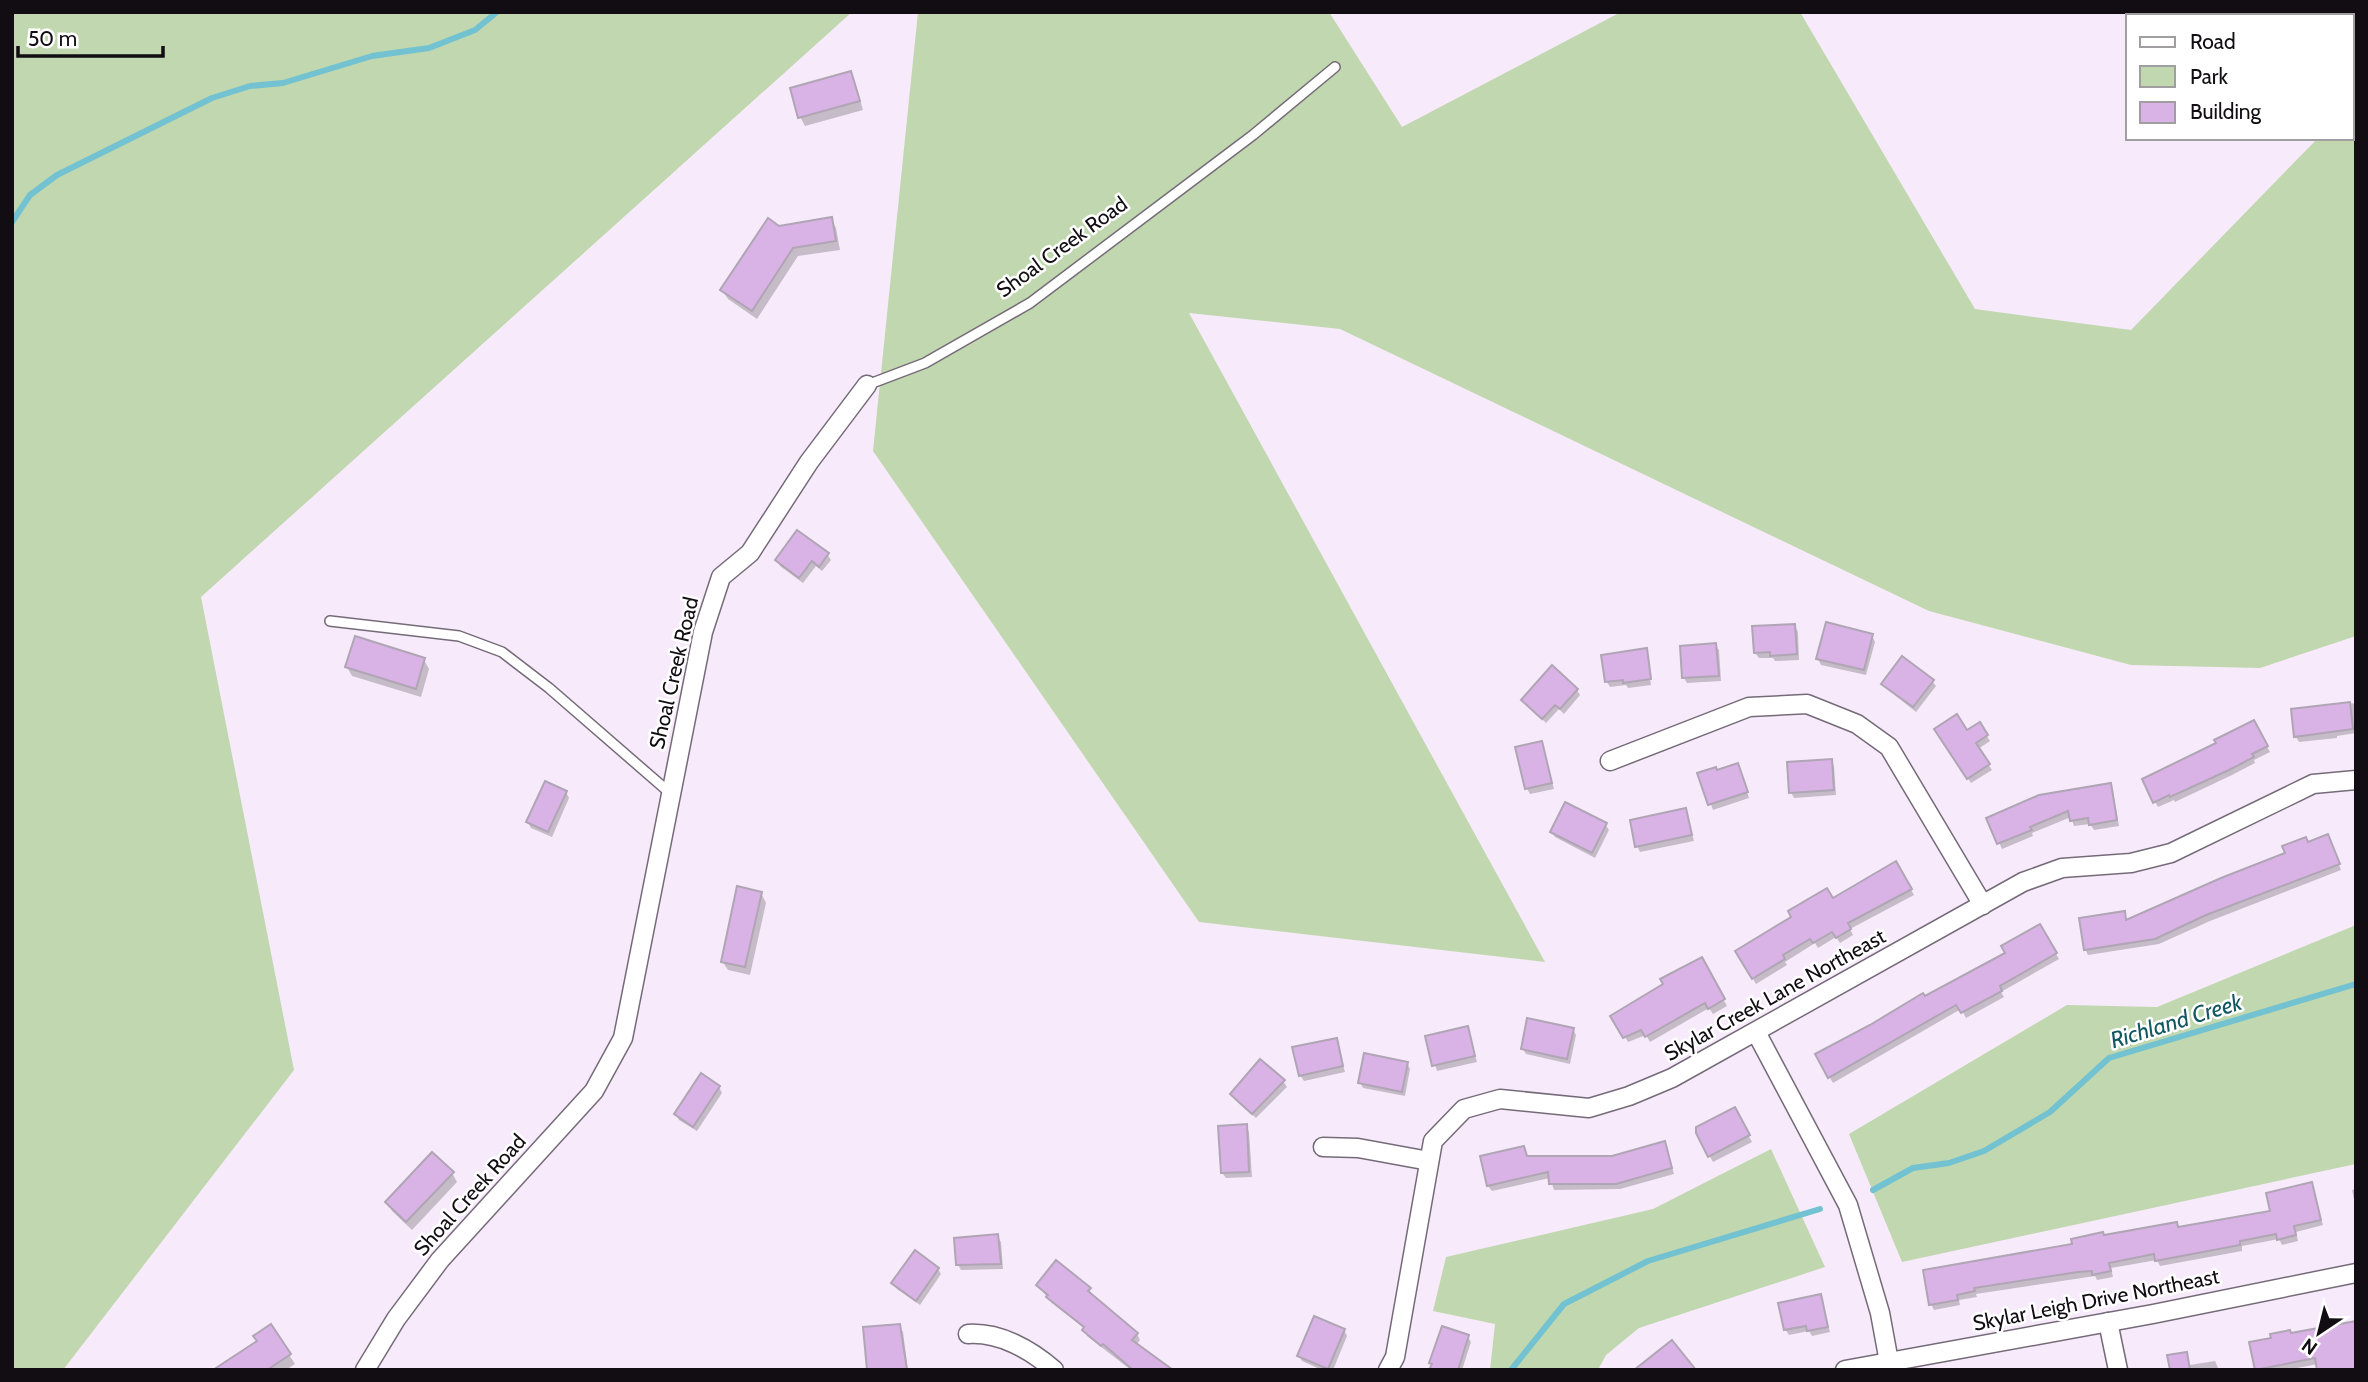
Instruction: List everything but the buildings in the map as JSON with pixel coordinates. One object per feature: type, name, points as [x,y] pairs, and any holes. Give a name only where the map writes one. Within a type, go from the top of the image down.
[{"type":"street","name":"Shoal Creek Road","points":[[365,1370],[396,1319],[440,1260],[594,1091],[617,1049],[622,1038],[703,632],[721,577],[750,553],[809,462],[867,385]]},
{"type":"street","points":[[1610,761],[1749,707],[1807,704],[1857,724],[1889,747],[1983,905]]},
{"type":"street","name":"Skylar Creek Lane Northeast","points":[[1388,1370],[1395,1357],[1433,1141],[1464,1110],[1500,1099],[1589,1108],[1629,1097],[1672,1078],[2023,882],[2062,868],[2131,863],[2171,853],[2313,784],[2356,780]]},
{"type":"street","points":[[1756,1032],[1848,1205],[1880,1313],[1889,1362]]},
{"type":"street","points":[[1323,1147],[1358,1148],[1429,1161]]},
{"type":"street","name":"Skylar Leigh Drive Northeast","points":[[1844,1370],[2356,1273]]},
{"type":"street","points":[[2108,1322],[2118,1370]]},
{"type":"street","points":[[968,1334],[983,1333],[1009,1341],[1054,1370]]},
{"type":"lane","name":"Shoal Creek Road","points":[[867,385],[926,363],[1030,303],[1253,135],[1335,66]]},
{"type":"lane","points":[[330,621],[459,636],[502,652],[576,711],[670,793]]},
{"type":"green space","points":[[12,12],[852,12],[201,597],[294,1070],[63,1370],[12,1370]]},
{"type":"green space","points":[[918,12],[1329,12],[1402,127],[1621,12],[1800,12],[1975,309],[2131,330],[2316,140],[2354,140],[2356,99],[2356,636],[2260,668],[2131,665],[1929,611],[1340,329],[1189,313],[1545,962],[1199,922],[873,451]]},
{"type":"green space","points":[[2356,925],[2356,1164],[1902,1262],[1849,1134],[2067,1005],[2157,1007]]},
{"type":"green space","points":[[1771,1149],[1825,1267],[1639,1328],[1606,1355],[1598,1370],[1490,1370],[1495,1324],[1433,1311],[1446,1257],[1653,1209]]},
{"type":"waterway","points":[[12,222],[30,195],[57,175],[212,98],[250,86],[283,83],[372,56],[429,48],[475,30],[497,12]]},
{"type":"waterway","name":"Richland Creek","points":[[1873,1190],[1913,1168],[1949,1163],[1984,1151],[2050,1112],[2109,1058],[2356,984]]},
{"type":"waterway","name":"Richland Creek","points":[[1511,1370],[1564,1304],[1648,1261],[1820,1209]]}]
